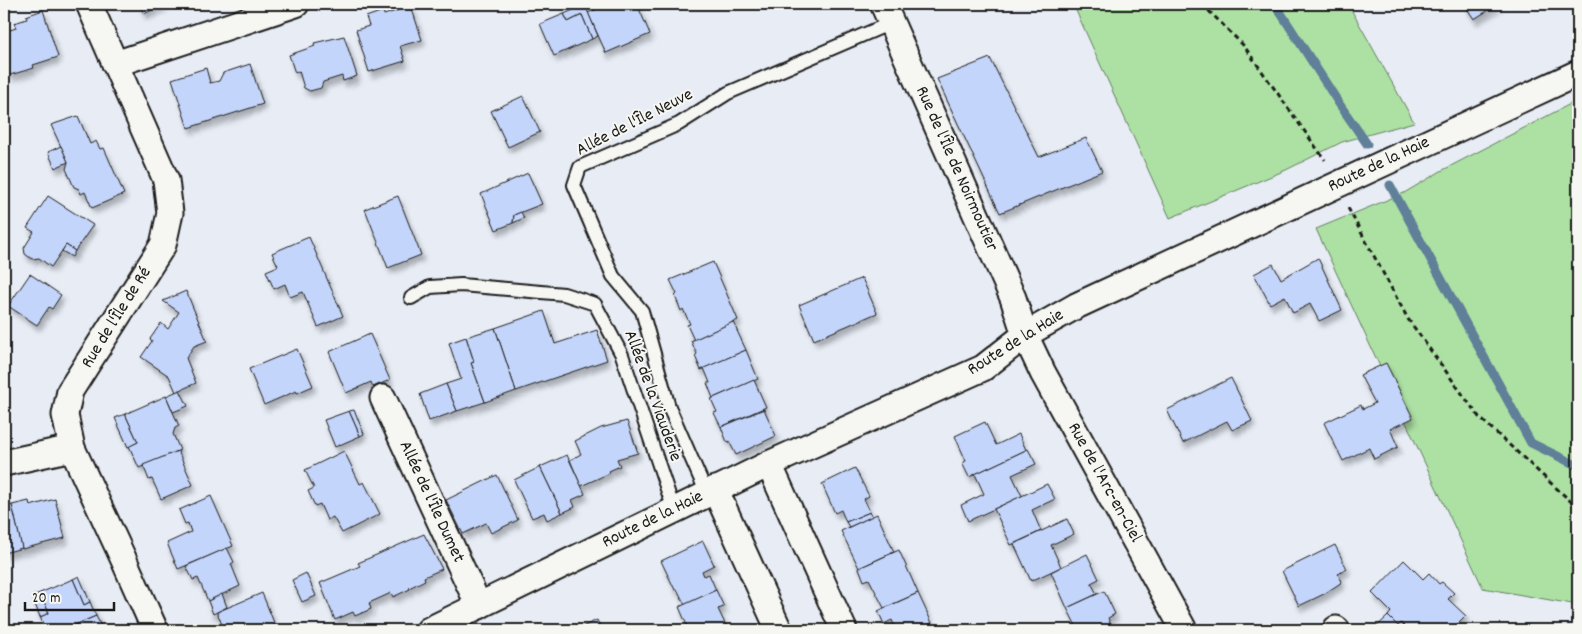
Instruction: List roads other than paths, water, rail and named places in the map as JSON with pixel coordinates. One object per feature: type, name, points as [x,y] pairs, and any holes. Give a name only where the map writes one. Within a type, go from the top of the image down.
[{"type":"street","name":"Rue de l'Île de Ré","points":[[88,4],[166,180],[170,213],[163,245],[70,391],[65,415],[72,448],[155,630]]},
{"type":"street","points":[[115,64],[296,4]]},
{"type":"street","name":"Rue de l'Île de Noirmoutier","points":[[887,13],[1013,298],[1025,335]]},
{"type":"street","name":"Route de la Haie","points":[[432,629],[768,464],[983,368],[1025,335],[1076,306],[1578,73]]},
{"type":"street","name":"Rue de l'Arc-en-Ciel","points":[[1025,335],[1043,372],[1184,630]]},
{"type":"street","name":"Allée de l'Île Dumet","points":[[383,398],[479,606]]},
{"type":"street","points":[[4,463],[72,448]]},
{"type":"street","points":[[768,464],[844,630]]},
{"type":"street","points":[[711,492],[779,630]]},
{"type":"lane","name":"Allée de l'Île Neuve","points":[[711,492],[669,407],[642,311],[613,276],[574,185],[580,167],[679,124],[728,93],[887,13]]},
{"type":"lane","name":"Allée de la Viauderie","points":[[411,298],[430,288],[461,285],[564,294],[595,304],[622,355],[674,510]]},
{"type":"waterway","points":[[1275,4],[1367,144]]},
{"type":"waterway","points":[[1390,185],[1531,443],[1578,466]]}]
